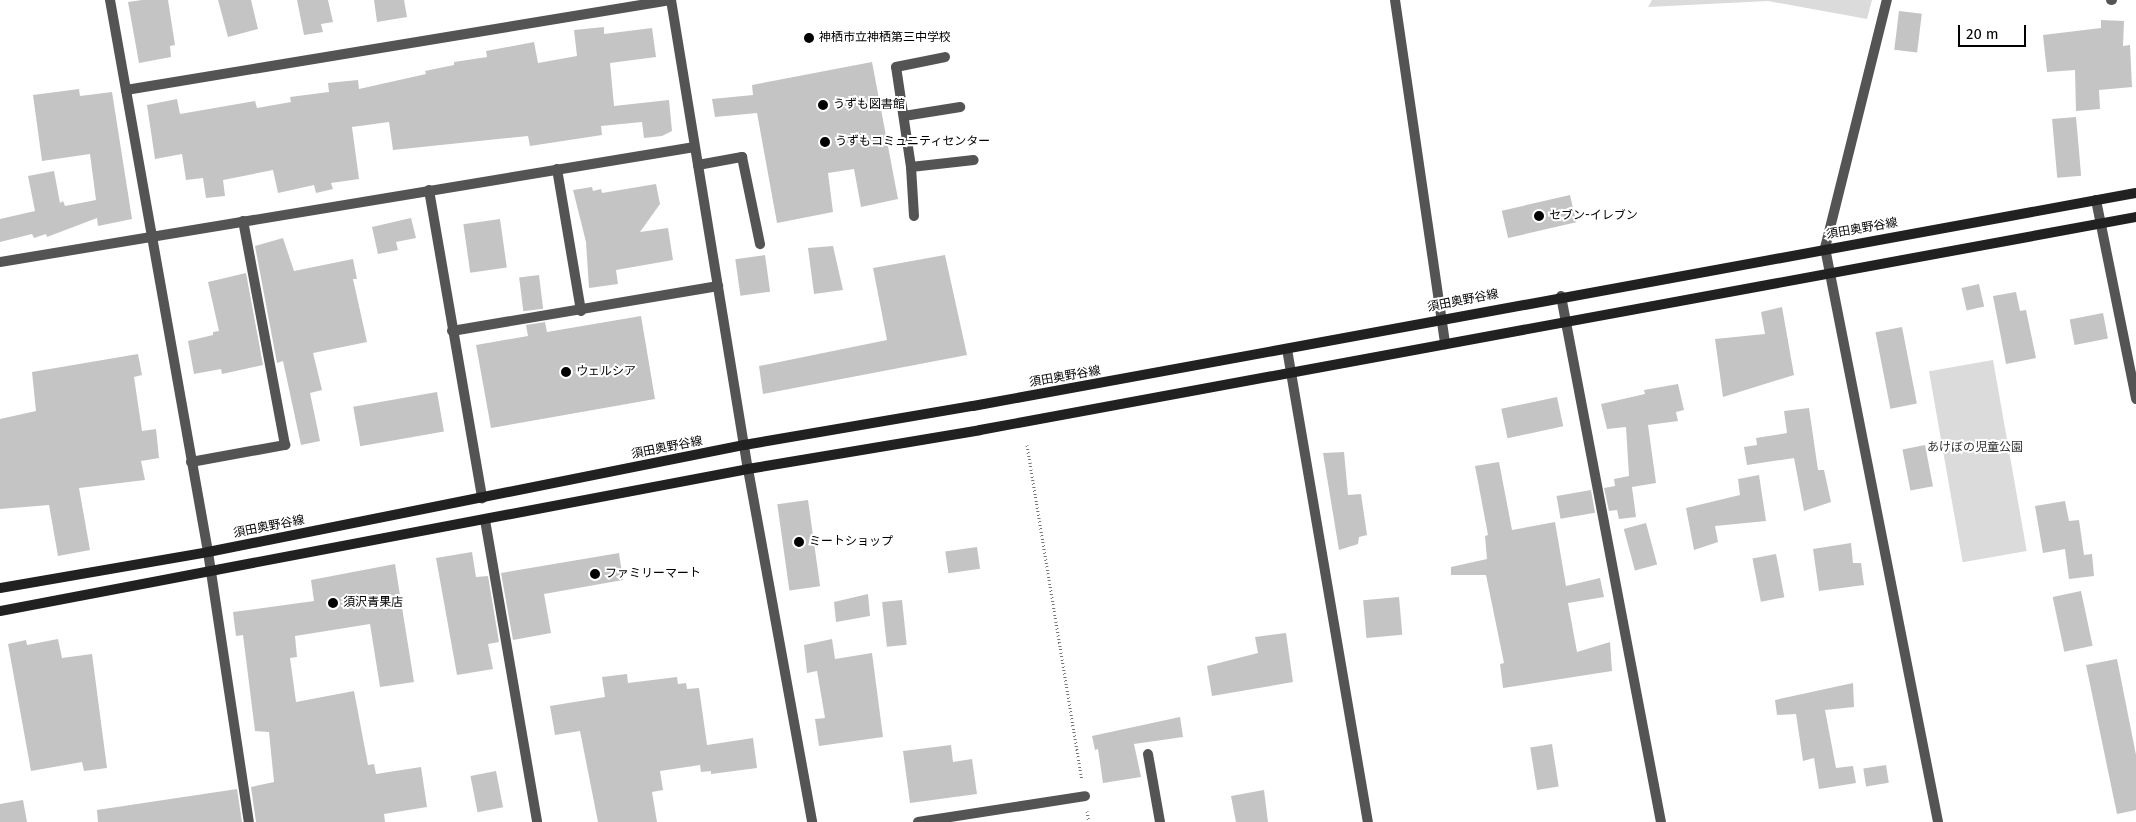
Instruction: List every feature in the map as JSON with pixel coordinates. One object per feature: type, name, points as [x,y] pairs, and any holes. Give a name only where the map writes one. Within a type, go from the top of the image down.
[{"type":"main road","name":"須田奥野谷線","points":[[0,588],[208,552],[744,445],[1287,349],[1442,318],[2136,192]]},
{"type":"main road","points":[[0,611],[748,469],[1290,374],[2136,217]]},
{"type":"street","points":[[110,0],[149,236],[208,552],[249,822]]},
{"type":"street","points":[[126,90],[671,0],[748,469],[812,822]]},
{"type":"street","points":[[1394,0],[1446,344]]},
{"type":"street","points":[[1887,0],[1825,248],[1938,822]]},
{"type":"street","points":[[914,216],[911,167],[896,67],[945,57]]},
{"type":"street","points":[[904,116],[960,107]]},
{"type":"street","points":[[0,262],[695,147]]},
{"type":"street","points":[[698,165],[742,157],[760,244]]},
{"type":"street","points":[[911,167],[974,160]]},
{"type":"street","points":[[557,169],[581,311]]},
{"type":"street","points":[[429,190],[482,498]]},
{"type":"street","points":[[2096,200],[2136,399]]},
{"type":"street","points":[[191,462],[285,445],[243,221]]},
{"type":"street","points":[[452,331],[581,311],[718,286]]},
{"type":"street","points":[[1561,296],[1568,322],[1661,822]]},
{"type":"street","points":[[1287,349],[1368,822]]},
{"type":"street","points":[[485,520],[537,822]]},
{"type":"street","points":[[1148,754],[1160,822]]},
{"type":"street","points":[[918,822],[1085,796]]},
{"type":"path","points":[[1027,445],[1089,822]]},
{"type":"green space","points":[[1652,0],[1872,0],[1867,19],[1768,1],[1648,7]]},
{"type":"green space","name":"あけぼの児童公園","points":[[1993,360],[2027,551],[1963,562],[1929,371]]},
{"type":"building","points":[[168,0],[175,45],[170,46],[171,57],[139,63],[128,2]]},
{"type":"building","points":[[218,0],[251,0],[258,29],[228,37]]},
{"type":"building","points":[[297,0],[328,0],[333,22],[321,24],[323,32],[304,35]]},
{"type":"building","points":[[374,0],[404,0],[407,17],[377,22]]},
{"type":"building","points":[[1899,11],[1922,14],[1917,53],[1894,50]]},
{"type":"building","points":[[2101,20],[2124,21],[2123,46],[2130,45],[2132,87],[2099,90],[2100,109],[2076,111],[2075,70],[2047,72],[2043,35],[2101,28]]},
{"type":"building","points":[[604,27],[604,34],[652,28],[656,57],[610,63],[614,106],[669,100],[672,131],[662,136],[644,138],[642,122],[601,126],[602,135],[530,146],[528,136],[393,150],[389,122],[352,127],[359,179],[331,183],[333,189],[316,193],[314,185],[278,193],[273,170],[223,180],[225,196],[206,198],[203,178],[186,180],[182,154],[155,159],[147,105],[177,99],[180,114],[255,101],[257,108],[291,102],[290,97],[329,92],[328,83],[358,80],[359,89],[426,74],[425,71],[454,65],[454,62],[487,57],[486,51],[534,42],[538,63],[577,56],[574,30]]},
{"type":"building","name":"うずもコミュニティセンター","points":[[872,62],[898,199],[861,207],[854,169],[828,173],[833,212],[777,223],[757,113],[715,117],[712,99],[753,95],[752,85]]},
{"type":"building","points":[[79,89],[80,96],[112,92],[132,219],[98,226],[97,218],[47,237],[46,234],[34,238],[32,234],[0,242],[0,219],[35,211],[28,176],[54,171],[60,203],[63,201],[65,206],[96,200],[90,154],[42,161],[33,95]]},
{"type":"building","points":[[2076,117],[2081,176],[2057,178],[2052,119]]},
{"type":"building","points":[[656,184],[660,204],[640,232],[668,228],[673,260],[616,270],[618,284],[589,288],[586,242],[573,190],[592,187],[593,191],[601,189],[602,193]]},
{"type":"building","name":"セブン-イレブン","points":[[1570,195],[1576,222],[1508,238],[1502,211]]},
{"type":"building","points":[[411,218],[416,238],[396,242],[398,250],[378,254],[372,227]]},
{"type":"building","points":[[500,219],[507,268],[470,273],[463,224]]},
{"type":"building","points":[[283,238],[294,271],[353,259],[357,279],[353,279],[367,342],[313,353],[322,390],[310,393],[320,441],[301,445],[283,361],[277,363],[255,246]]},
{"type":"building","points":[[833,246],[843,290],[814,294],[808,248]]},
{"type":"building","points":[[765,255],[770,292],[740,296],[735,259]]},
{"type":"building","points":[[945,255],[967,355],[763,394],[759,366],[887,340],[873,268]]},
{"type":"building","points":[[246,273],[263,365],[222,374],[221,369],[194,374],[188,341],[213,335],[213,332],[219,331],[208,282]]},
{"type":"building","points":[[539,275],[543,309],[523,311],[519,277]]},
{"type":"building","points":[[1979,284],[1984,306],[1967,310],[1961,288]]},
{"type":"building","points":[[2016,292],[2020,311],[2026,310],[2036,358],[2006,364],[1993,296]]},
{"type":"building","points":[[1782,307],[1794,375],[1723,397],[1715,339],[1765,334],[1761,312]]},
{"type":"building","points":[[2103,313],[2108,339],[2075,345],[2070,319]]},
{"type":"building","name":"ウェルシア","points":[[641,316],[655,399],[491,428],[476,345],[528,336],[526,325],[545,322],[547,332]]},
{"type":"building","points":[[1902,327],[1917,404],[1890,409],[1875,332]]},
{"type":"building","points":[[138,354],[142,375],[134,377],[142,431],[156,429],[159,458],[141,461],[145,480],[79,488],[90,550],[58,556],[49,505],[0,509],[0,419],[36,411],[32,372]]},
{"type":"building","points":[[1678,384],[1684,410],[1676,412],[1678,421],[1648,425],[1656,483],[1632,487],[1636,517],[1619,519],[1617,510],[1609,511],[1604,488],[1615,486],[1614,479],[1629,476],[1626,427],[1607,429],[1601,404],[1645,394],[1644,390]]},
{"type":"building","points":[[437,392],[444,431],[360,446],[353,407]]},
{"type":"building","points":[[1557,397],[1563,426],[1507,438],[1501,409]]},
{"type":"building","points":[[1809,408],[1818,470],[1824,470],[1831,502],[1804,511],[1794,458],[1747,465],[1744,447],[1757,445],[1756,438],[1787,433],[1784,411]]},
{"type":"building","points":[[1925,445],[1933,486],[1910,491],[1902,449]]},
{"type":"building","points":[[1344,452],[1348,495],[1361,494],[1367,535],[1359,537],[1358,544],[1339,550],[1323,453]]},
{"type":"building","points":[[1499,462],[1512,530],[1555,522],[1566,586],[1600,578],[1604,597],[1568,603],[1577,652],[1610,642],[1612,671],[1503,688],[1500,664],[1504,663],[1486,575],[1451,575],[1451,567],[1487,559],[1485,536],[1488,535],[1475,466]]},
{"type":"building","points":[[1759,475],[1766,521],[1715,526],[1718,542],[1694,550],[1686,508],[1740,495],[1738,479]]},
{"type":"building","points":[[1591,490],[1595,513],[1561,519],[1557,496]]},
{"type":"building","name":"ミートショップ","points":[[808,500],[820,586],[789,590],[777,504]]},
{"type":"building","points":[[2065,501],[2069,521],[2079,520],[2084,555],[2092,554],[2094,576],[2069,579],[2065,549],[2043,553],[2035,506]]},
{"type":"building","points":[[1646,523],[1657,565],[1635,570],[1624,529]]},
{"type":"building","points":[[1851,543],[1853,563],[1861,563],[1864,585],[1819,591],[1813,549]]},
{"type":"building","points":[[977,547],[980,569],[948,573],[945,551]]},
{"type":"building","points":[[472,552],[476,577],[488,576],[499,642],[488,644],[493,669],[457,675],[436,558]]},
{"type":"building","points":[[619,553],[623,580],[544,594],[551,633],[513,640],[501,573]]},
{"type":"building","points":[[1776,554],[1784,597],[1761,602],[1752,559]]},
{"type":"building","points":[[395,564],[414,682],[380,687],[370,624],[295,636],[297,657],[290,658],[296,702],[354,691],[368,765],[374,764],[376,774],[421,767],[427,807],[384,814],[385,822],[256,822],[251,787],[274,782],[269,732],[255,731],[243,635],[236,636],[233,612],[314,601],[311,580]]},
{"type":"building","points":[[2081,591],[2093,646],[2064,652],[2053,597]]},
{"type":"building","points":[[868,594],[870,616],[836,622],[834,602]]},
{"type":"building","points":[[1399,597],[1402,635],[1366,638],[1363,600]]},
{"type":"building","points":[[902,600],[907,645],[887,647],[882,602]]},
{"type":"building","points":[[1286,633],[1293,682],[1212,696],[1207,666],[1258,653],[1255,637]]},
{"type":"building","points":[[58,639],[62,658],[92,654],[107,768],[84,771],[82,762],[31,771],[8,644],[26,640],[27,645]]},
{"type":"building","points":[[832,639],[835,659],[872,653],[883,737],[819,746],[815,719],[825,718],[817,671],[807,673],[804,645]]},
{"type":"building","points":[[2117,659],[2136,755],[2136,810],[2117,814],[2086,665]]},
{"type":"building","points":[[627,674],[628,683],[677,677],[678,684],[686,683],[687,689],[699,688],[707,745],[753,738],[757,768],[711,774],[711,771],[701,772],[700,765],[660,771],[663,790],[652,792],[657,822],[598,822],[580,731],[555,735],[550,706],[605,697],[602,677]]},
{"type":"building","points":[[1853,683],[1854,707],[1825,710],[1836,768],[1853,766],[1856,783],[1819,789],[1814,758],[1803,761],[1796,714],[1777,715],[1775,700]]},
{"type":"building","points":[[1180,717],[1183,737],[1134,744],[1141,777],[1103,783],[1098,749],[1095,750],[1092,736]]},
{"type":"building","points":[[1552,744],[1559,786],[1537,790],[1530,747]]},
{"type":"building","points":[[951,745],[953,762],[972,759],[977,794],[910,803],[903,751]]},
{"type":"building","points":[[1886,765],[1889,783],[1866,786],[1863,769]]},
{"type":"building","points":[[496,771],[503,807],[478,812],[470,776]]},
{"type":"building","points":[[237,789],[242,822],[98,822],[97,810]]},
{"type":"building","points":[[1264,790],[1268,822],[1236,822],[1231,796]]},
{"type":"building","points":[[23,800],[27,822],[0,822],[0,804]]},
{"type":"place","name":"神栖市立神栖第三中学校","points":[[809,38]]},
{"type":"place","name":"うずも図書館","points":[[823,105]]},
{"type":"place","name":"うずもコミュニティセンター","points":[[825,142]]},
{"type":"place","name":"セブン-イレブン","points":[[1539,216]]},
{"type":"place","name":"ウェルシア","points":[[566,372]]},
{"type":"place","name":"ミートショップ","points":[[799,542]]},
{"type":"place","name":"ファミリーマート","points":[[595,574]]},
{"type":"place","name":"須沢青果店","points":[[333,603]]}]
